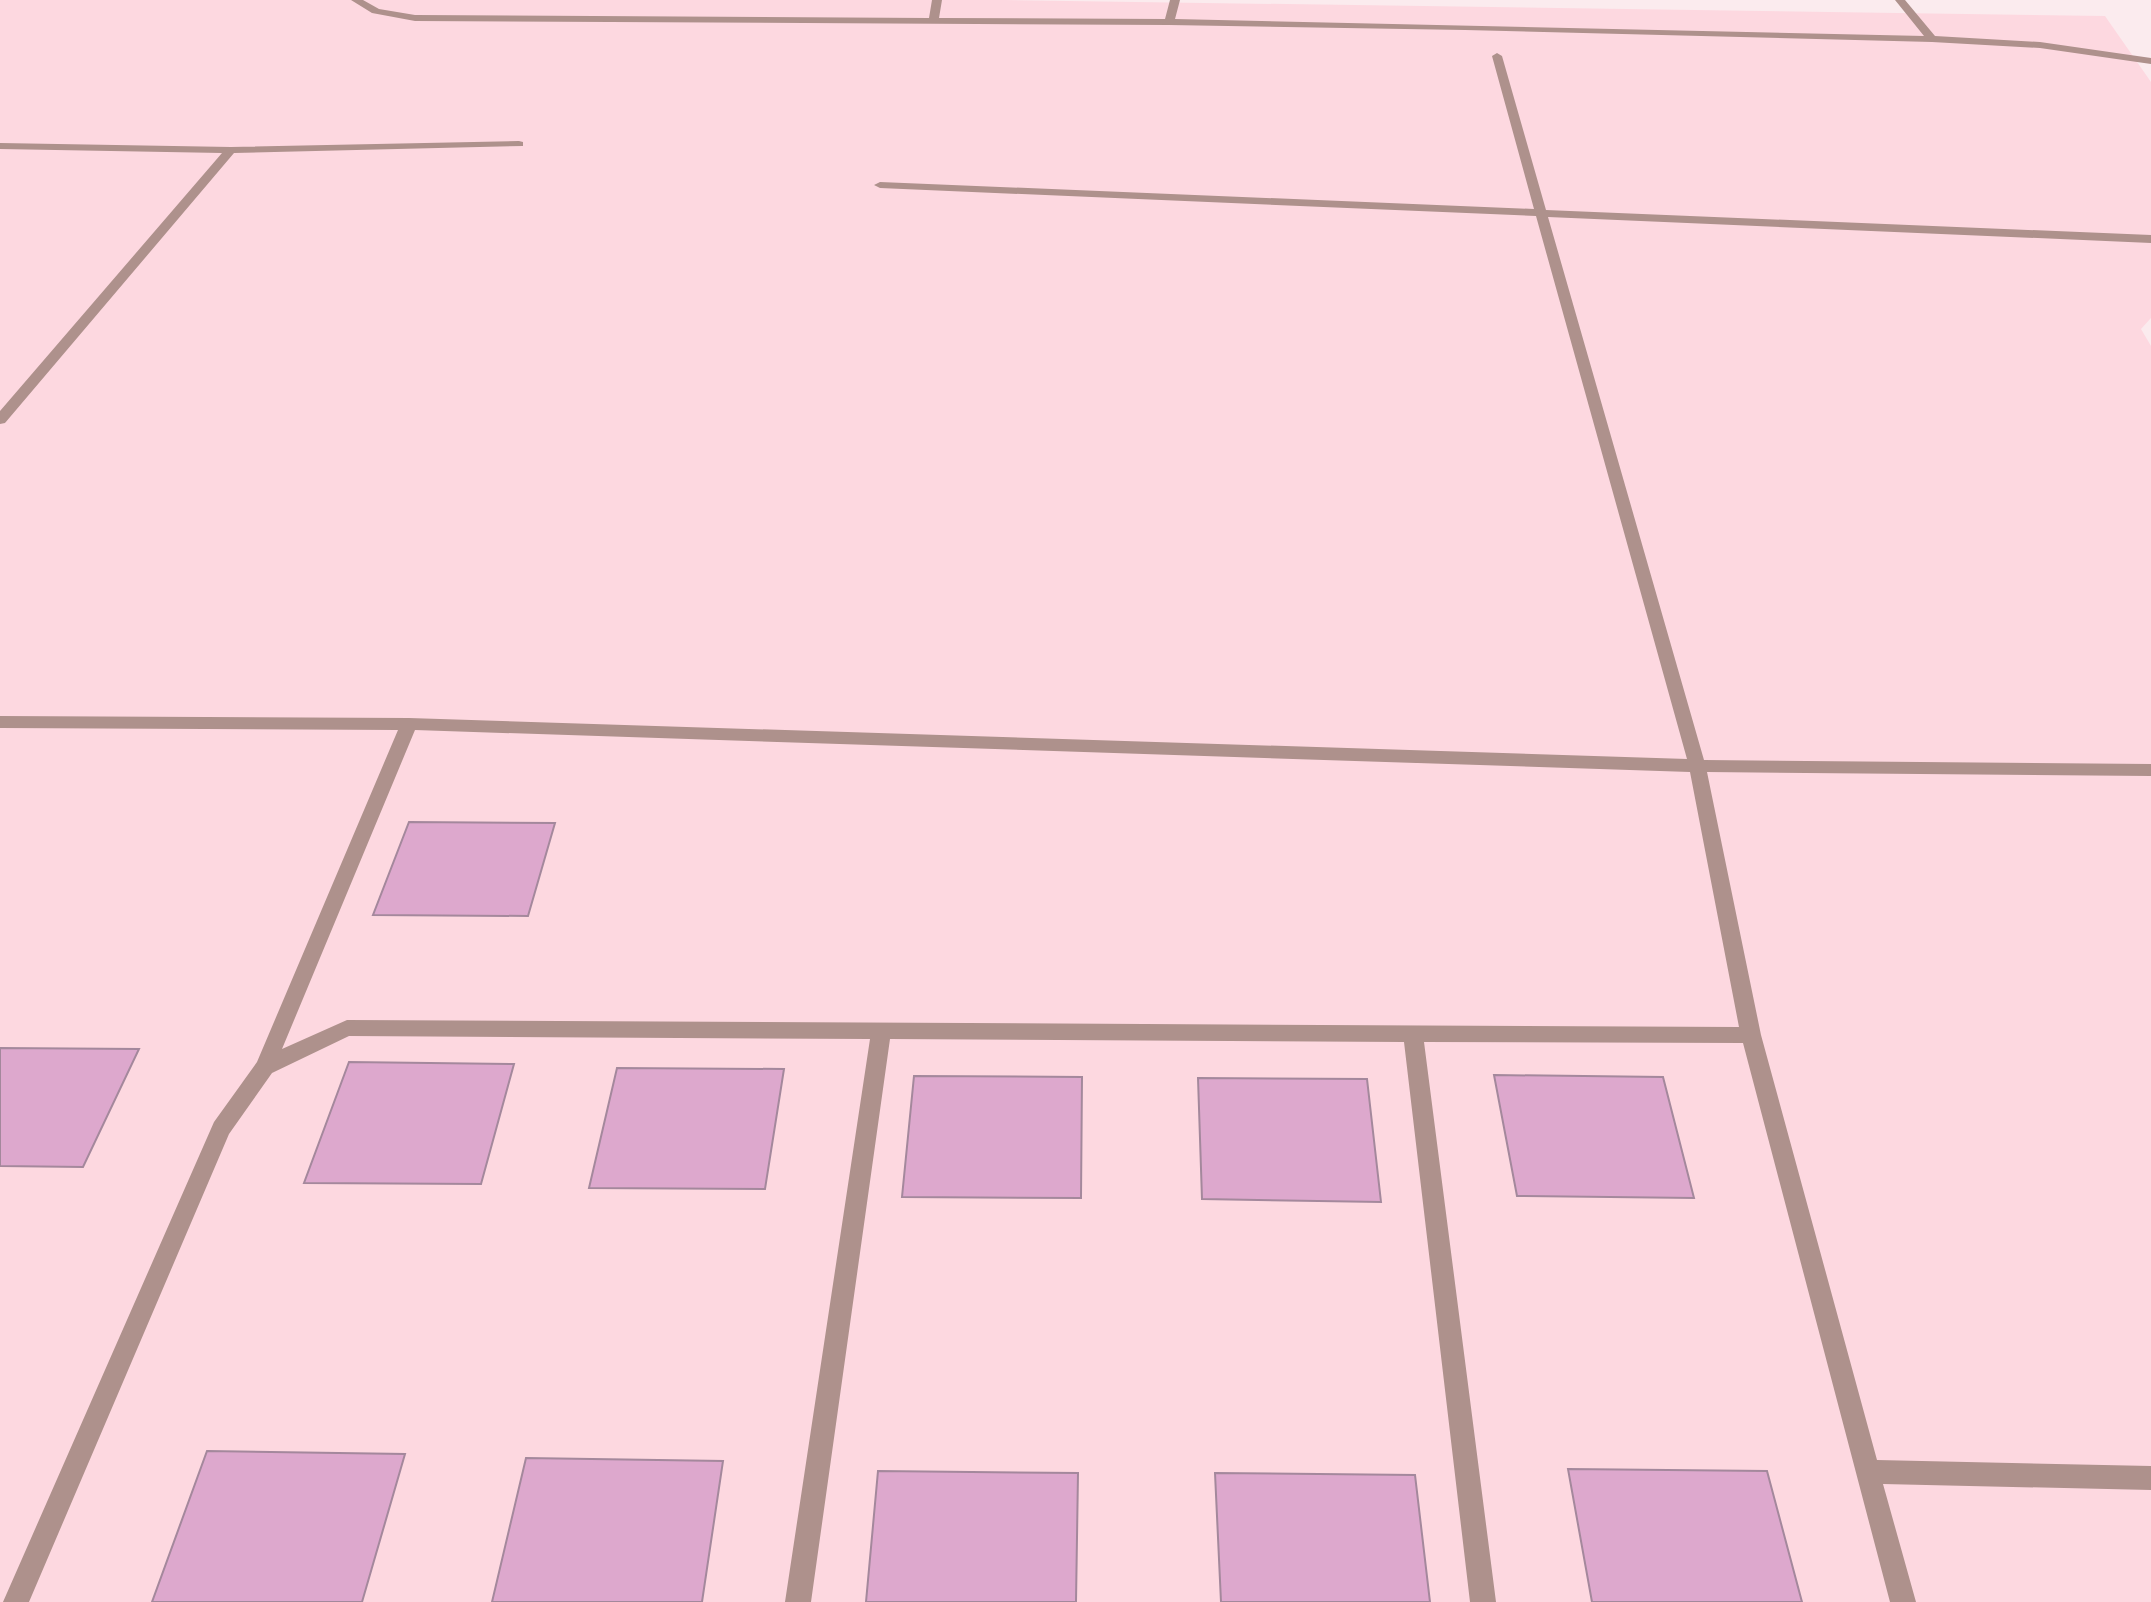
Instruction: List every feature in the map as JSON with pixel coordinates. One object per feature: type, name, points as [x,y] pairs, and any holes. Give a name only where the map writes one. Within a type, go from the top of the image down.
[{"type":"street","points":[[356,0],[376,11],[415,18],[1169,22],[1932,39],[2040,45],[2151,61]]},
{"type":"street","points":[[934,21],[937,0]]},
{"type":"street","points":[[1169,22],[1175,0]]},
{"type":"street","points":[[1900,0],[1932,39]]},
{"type":"street","points":[[1497,56],[1697,766],[1751,1035],[1903,1602]]},
{"type":"street","points":[[0,146],[231,150],[519,144]]},
{"type":"street","points":[[0,420],[231,150]]},
{"type":"street","points":[[880,185],[2151,239]]},
{"type":"street","points":[[0,722],[409,724],[1697,766],[2151,770]]},
{"type":"street","points":[[16,1602],[221,1128],[265,1067],[409,724]]},
{"type":"street","points":[[265,1067],[347,1028],[1751,1035]]},
{"type":"street","points":[[798,1602],[881,1031]]},
{"type":"street","points":[[1413,1032],[1483,1602]]},
{"type":"street","points":[[1868,1472],[2151,1478]]},
{"type":"shaded area","points":[[0,0],[1005,0],[2105,16],[2151,82],[2151,318],[2141,329],[2151,346],[2151,1602],[0,1602]]},
{"type":"building","points":[[409,822],[555,823],[528,916],[373,915]]},
{"type":"building","points":[[0,1048],[139,1049],[83,1167],[0,1166]]},
{"type":"building","points":[[349,1062],[514,1064],[481,1184],[304,1183]]},
{"type":"building","points":[[617,1068],[784,1069],[765,1189],[589,1188]]},
{"type":"building","points":[[1494,1075],[1663,1077],[1694,1198],[1517,1196]]},
{"type":"building","points":[[914,1076],[1082,1077],[1081,1198],[902,1197]]},
{"type":"building","points":[[1198,1078],[1367,1079],[1381,1202],[1202,1199]]},
{"type":"building","points":[[207,1451],[405,1454],[362,1602],[152,1602]]},
{"type":"building","points":[[526,1458],[723,1461],[702,1602],[492,1602]]},
{"type":"building","points":[[1568,1469],[1767,1471],[1802,1602],[1592,1602]]},
{"type":"building","points":[[878,1471],[1078,1473],[1076,1602],[866,1602]]},
{"type":"building","points":[[1215,1473],[1415,1475],[1430,1602],[1221,1602]]}]
